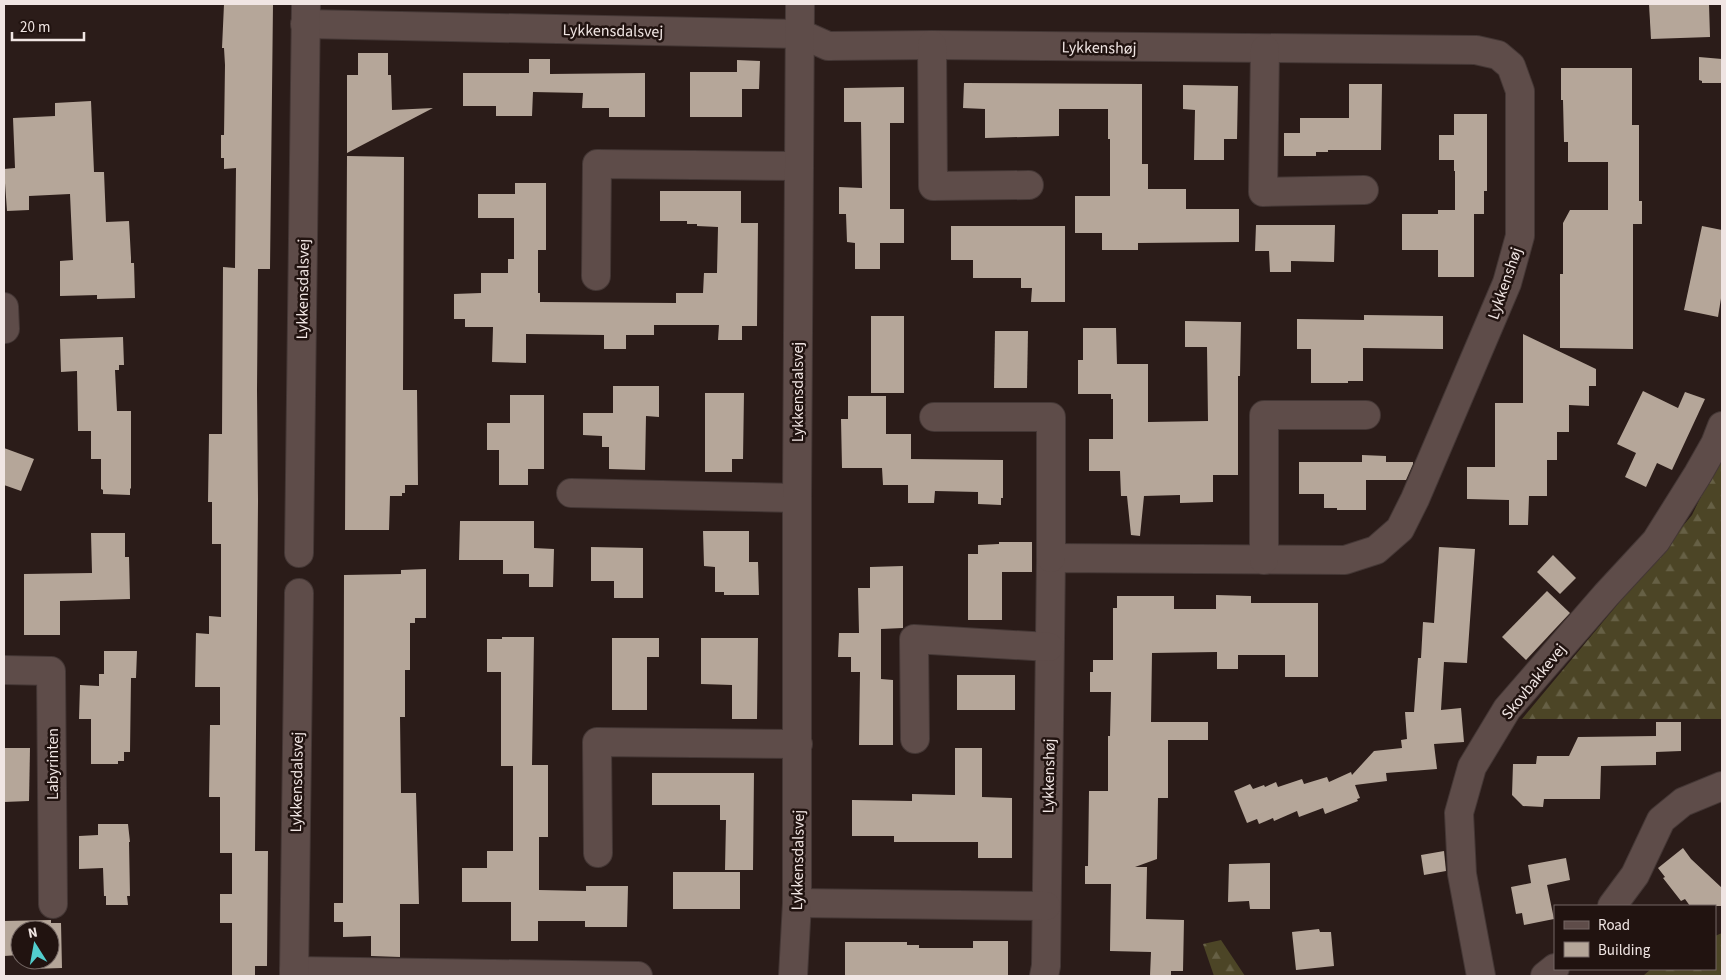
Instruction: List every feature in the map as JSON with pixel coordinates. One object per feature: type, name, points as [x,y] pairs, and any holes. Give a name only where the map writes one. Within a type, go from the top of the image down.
[{"type":"street","name":"Lykkensdalsvej","points":[[793,976],[797,904],[800,4]]},
{"type":"street","name":"Lykkensdalsvej","points":[[299,553],[306,14],[801,34]]},
{"type":"street","name":"Lykkenshøj","points":[[801,34],[828,46],[932,45],[1476,50],[1498,55],[1511,66],[1520,91],[1520,236],[1507,284],[1415,499],[1400,529],[1376,550],[1345,560],[1051,558]]},
{"type":"street","points":[[932,45],[933,186],[1029,185]]},
{"type":"street","points":[[1265,48],[1263,192],[1364,190]]},
{"type":"street","points":[[596,276],[597,164],[798,166]]},
{"type":"street","points":[[1264,560],[1264,415],[1366,415]]},
{"type":"street","name":"Lykkenshøj","points":[[934,417],[1051,417],[1046,966],[1044,976]]},
{"type":"street","name":"Skovbakkevej","points":[[1481,976],[1462,874],[1459,813],[1472,767],[1508,708],[1606,594],[1656,541],[1698,474],[1715,444],[1722,426]]},
{"type":"street","points":[[571,493],[797,498]]},
{"type":"street","name":"Lykkensdalsvej","points":[[299,593],[294,974],[638,976]]},
{"type":"street","points":[[915,739],[914,639],[1049,647]]},
{"type":"street","name":"Labyrinten","points":[[4,670],[51,672],[53,904]]},
{"type":"street","points":[[598,853],[597,742],[798,744]]},
{"type":"street","points":[[1613,905],[1635,875],[1661,820],[1683,802],[1722,786]]},
{"type":"street","points":[[797,904],[1046,906]]},
{"type":"green space","points":[[1722,453],[1722,719],[1522,719],[1692,515]]},
{"type":"green space","points":[[1722,933],[1722,976],[1644,975],[1650,970],[1716,970],[1716,936]]},
{"type":"green space","points":[[1221,940],[1245,976],[1214,976],[1203,944]]},
{"type":"building","points":[[224,4],[273,4],[270,269],[258,269],[257,390],[255,851],[268,851],[267,966],[255,966],[255,976],[232,976],[232,923],[220,923],[220,894],[232,894],[232,853],[220,853],[220,797],[209,797],[210,725],[220,725],[220,687],[195,687],[196,633],[209,634],[209,616],[221,617],[221,544],[212,544],[212,502],[208,502],[209,434],[222,434],[223,267],[235,268],[236,168],[224,169],[224,158],[221,158],[221,135],[224,135],[225,65],[224,48],[222,48]]},
{"type":"building","points":[[1649,4],[1709,4],[1710,37],[1651,39]]},
{"type":"building","points":[[358,53],[388,53],[388,75],[391,75],[392,110],[433,108],[347,153],[347,75],[358,75]]},
{"type":"building","points":[[1699,57],[1722,59],[1722,83],[1702,83],[1699,80]]},
{"type":"building","points":[[529,59],[550,59],[550,74],[645,73],[645,117],[609,117],[609,108],[582,108],[583,93],[533,92],[532,116],[496,116],[496,106],[463,106],[463,73],[529,73]]},
{"type":"building","points":[[737,60],[760,61],[759,89],[742,89],[742,117],[690,117],[690,72],[737,72]]},
{"type":"building","points":[[1561,68],[1632,68],[1632,125],[1639,125],[1639,201],[1642,201],[1642,224],[1633,224],[1633,349],[1560,348],[1560,274],[1563,274],[1563,223],[1570,210],[1608,210],[1608,162],[1568,162],[1568,142],[1564,142]]},
{"type":"building","points":[[964,83],[1142,84],[1142,164],[1148,164],[1148,189],[1186,189],[1186,209],[1239,209],[1239,242],[1138,243],[1138,250],[1102,250],[1102,233],[1075,233],[1075,196],[1110,196],[1108,109],[1059,109],[1059,136],[985,138],[985,109],[963,108]]},
{"type":"building","points":[[1349,84],[1382,84],[1381,150],[1328,150],[1328,152],[1316,152],[1316,156],[1284,156],[1284,133],[1300,133],[1300,118],[1349,118]]},
{"type":"building","points":[[1183,85],[1238,86],[1237,139],[1224,139],[1224,160],[1194,160],[1195,110],[1183,109]]},
{"type":"building","points":[[904,87],[904,123],[890,123],[890,209],[904,209],[904,243],[880,243],[880,269],[855,269],[855,243],[847,242],[846,214],[839,214],[839,187],[862,188],[861,122],[844,122],[844,88]]},
{"type":"building","points":[[91,101],[94,172],[104,172],[106,222],[129,221],[131,263],[134,263],[135,298],[97,299],[97,295],[60,296],[60,261],[73,260],[70,194],[29,196],[29,210],[7,211],[4,169],[15,168],[13,118],[55,116],[55,103]]},
{"type":"building","points":[[1454,114],[1487,114],[1487,191],[1484,191],[1484,214],[1474,214],[1474,277],[1438,277],[1438,250],[1402,250],[1402,214],[1438,214],[1438,210],[1455,210],[1454,160],[1439,160],[1439,135],[1454,135]]},
{"type":"building","points":[[347,156],[404,157],[403,390],[417,390],[418,485],[405,485],[405,493],[402,493],[402,496],[390,496],[389,530],[345,530]]},
{"type":"building","points":[[515,183],[546,183],[546,250],[538,250],[538,293],[540,293],[540,302],[676,303],[676,293],[703,293],[704,273],[717,273],[718,227],[697,226],[697,224],[687,224],[687,221],[660,221],[660,191],[741,191],[741,223],[758,223],[757,326],[742,326],[742,340],[718,340],[719,325],[654,325],[654,335],[626,335],[626,349],[604,349],[604,335],[526,334],[526,363],[492,362],[493,327],[465,327],[465,319],[454,319],[454,294],[481,293],[481,273],[508,273],[508,259],[514,259],[514,218],[478,218],[478,194],[515,194]]},
{"type":"building","points":[[1256,225],[1335,225],[1334,262],[1291,261],[1291,272],[1270,272],[1269,251],[1255,251]]},
{"type":"building","points":[[951,226],[1065,226],[1065,302],[1031,302],[1032,288],[1021,288],[1021,278],[973,278],[973,260],[951,260]]},
{"type":"building","points":[[1702,226],[1722,230],[1722,292],[1718,317],[1684,310]]},
{"type":"building","points":[[1364,315],[1443,316],[1443,349],[1363,348],[1363,381],[1311,383],[1311,349],[1297,349],[1297,319],[1364,320]]},
{"type":"building","points":[[871,316],[904,316],[904,393],[871,393]]},
{"type":"building","points":[[1185,321],[1241,322],[1240,376],[1238,376],[1238,475],[1213,475],[1213,502],[1180,503],[1180,495],[1144,496],[1140,536],[1131,535],[1127,496],[1121,496],[1120,471],[1089,471],[1089,439],[1113,439],[1113,399],[1111,399],[1111,394],[1078,394],[1078,360],[1083,360],[1083,328],[1116,328],[1117,364],[1148,364],[1148,422],[1208,421],[1207,347],[1185,347]]},
{"type":"building","points":[[995,331],[1028,331],[1027,388],[994,388]]},
{"type":"building","points":[[1523,334],[1596,369],[1596,386],[1589,386],[1589,406],[1569,405],[1569,432],[1557,432],[1557,460],[1547,460],[1547,496],[1529,496],[1528,525],[1509,525],[1509,500],[1467,499],[1467,467],[1495,467],[1495,403],[1523,403]]},
{"type":"building","points":[[123,337],[124,365],[119,365],[119,370],[115,370],[117,411],[131,411],[131,489],[130,495],[103,494],[101,489],[101,459],[91,459],[91,431],[78,431],[77,371],[61,372],[60,339]]},
{"type":"building","points":[[613,386],[659,386],[659,417],[646,416],[645,470],[609,469],[609,447],[602,447],[602,436],[583,435],[583,413],[613,413]]},
{"type":"building","points":[[1643,391],[1678,408],[1685,392],[1705,399],[1672,470],[1657,463],[1646,487],[1625,477],[1636,453],[1617,444]]},
{"type":"building","points":[[705,393],[744,393],[743,459],[732,459],[732,472],[705,472]]},
{"type":"building","points":[[510,395],[544,395],[544,469],[528,469],[528,485],[499,485],[499,450],[487,450],[487,423],[510,423]]},
{"type":"building","points":[[848,396],[886,396],[886,434],[911,434],[911,459],[1003,460],[1003,498],[1001,498],[1001,505],[978,504],[978,492],[935,491],[934,503],[908,503],[908,485],[883,485],[882,468],[842,468],[841,419],[848,419]]},
{"type":"building","points":[[4,448],[34,459],[21,491],[4,485]]},
{"type":"building","points":[[1362,455],[1386,456],[1386,462],[1413,462],[1413,464],[1406,480],[1366,480],[1366,510],[1324,508],[1324,494],[1299,494],[1299,462],[1362,462]]},
{"type":"building","points":[[460,521],[534,521],[534,548],[554,549],[553,587],[529,587],[529,574],[503,574],[503,560],[459,560]]},
{"type":"building","points":[[703,531],[749,531],[749,562],[758,562],[759,595],[724,595],[724,592],[715,592],[715,567],[704,566]]},
{"type":"building","points":[[91,533],[125,533],[125,557],[129,557],[130,599],[60,601],[60,635],[24,635],[24,574],[92,573]]},
{"type":"building","points":[[999,542],[1032,542],[1032,572],[1002,572],[1002,620],[968,620],[968,554],[978,554],[978,545],[999,544]]},
{"type":"building","points":[[591,547],[643,548],[643,598],[614,598],[614,581],[591,581]]},
{"type":"building","points":[[1439,547],[1475,549],[1467,663],[1444,662],[1441,710],[1461,708],[1464,742],[1434,744],[1437,769],[1386,773],[1387,781],[1355,785],[1360,798],[1357,799],[1358,801],[1325,814],[1323,808],[1299,817],[1297,811],[1274,821],[1273,818],[1259,824],[1257,819],[1247,823],[1234,791],[1250,784],[1253,789],[1264,785],[1265,787],[1276,782],[1278,787],[1302,779],[1304,784],[1327,777],[1329,782],[1351,772],[1352,775],[1374,751],[1402,748],[1401,740],[1407,739],[1405,712],[1414,712],[1418,658],[1421,658],[1423,622],[1434,623]]},
{"type":"building","points":[[1553,555],[1576,578],[1560,594],[1537,572]]},
{"type":"building","points":[[903,566],[903,628],[881,629],[881,679],[893,680],[893,745],[859,745],[860,672],[851,672],[851,657],[838,657],[839,633],[859,633],[858,588],[870,588],[870,567]]},
{"type":"building","points":[[426,569],[426,618],[415,618],[415,623],[410,623],[410,670],[405,670],[405,717],[400,717],[401,793],[416,793],[419,904],[400,904],[400,957],[371,956],[371,936],[343,937],[343,922],[334,922],[334,903],[343,903],[344,575],[401,574],[401,570]]},
{"type":"building","points":[[1547,591],[1570,613],[1526,660],[1502,637]]},
{"type":"building","points":[[1216,595],[1251,596],[1251,603],[1318,603],[1318,677],[1285,677],[1285,655],[1238,655],[1238,669],[1217,669],[1217,652],[1152,653],[1151,722],[1208,722],[1208,740],[1168,740],[1168,798],[1158,798],[1157,859],[1135,867],[1147,867],[1146,919],[1184,920],[1183,971],[1171,971],[1171,976],[1150,976],[1151,952],[1110,951],[1111,884],[1085,884],[1085,866],[1088,866],[1089,791],[1108,791],[1108,736],[1110,736],[1111,692],[1090,692],[1090,672],[1093,672],[1093,660],[1113,660],[1113,608],[1117,608],[1117,596],[1174,596],[1174,609],[1216,609]]},
{"type":"building","points":[[502,637],[534,637],[532,765],[548,765],[548,837],[539,837],[539,890],[586,891],[586,886],[628,886],[627,927],[585,927],[585,921],[538,921],[538,941],[511,941],[511,902],[462,902],[462,868],[487,868],[487,851],[513,851],[513,766],[501,766],[501,672],[487,672],[487,639],[502,639]]},
{"type":"building","points":[[612,638],[659,638],[659,657],[647,657],[647,710],[612,710]]},
{"type":"building","points":[[701,638],[758,638],[757,719],[732,719],[732,685],[701,684]]},
{"type":"building","points":[[104,651],[137,651],[136,678],[131,678],[130,752],[124,752],[124,761],[118,761],[118,764],[91,764],[91,719],[79,719],[80,685],[99,686],[99,674],[104,674]]},
{"type":"building","points":[[957,675],[1015,675],[1015,710],[957,710]]},
{"type":"building","points":[[1656,722],[1681,722],[1681,751],[1656,752],[1656,765],[1601,766],[1600,799],[1544,799],[1543,807],[1523,806],[1512,795],[1513,764],[1536,764],[1537,756],[1569,756],[1578,737],[1656,736]]},
{"type":"building","points":[[4,748],[30,748],[29,801],[4,802]]},
{"type":"building","points":[[955,748],[982,748],[982,797],[1012,798],[1012,858],[978,858],[978,842],[894,842],[894,836],[852,836],[852,800],[912,801],[912,794],[955,795]]},
{"type":"building","points":[[652,773],[754,773],[753,870],[725,870],[726,820],[720,820],[720,805],[652,805]]},
{"type":"building","points":[[98,824],[128,824],[130,896],[127,896],[128,905],[106,905],[103,868],[79,869],[79,836],[98,835]]},
{"type":"building","points":[[1683,848],[1691,859],[1722,888],[1722,906],[1689,905],[1685,899],[1681,901],[1663,878],[1665,877],[1658,868]]},
{"type":"building","points":[[1444,851],[1446,871],[1424,875],[1421,855]]},
{"type":"building","points":[[1566,858],[1570,880],[1547,885],[1554,919],[1524,925],[1522,913],[1516,914],[1511,887],[1531,883],[1528,865]]},
{"type":"building","points":[[1270,863],[1270,909],[1250,909],[1249,901],[1228,902],[1229,864]]},
{"type":"building","points":[[673,872],[740,872],[740,909],[673,909]]},
{"type":"building","points":[[4,921],[10,921],[10,956],[4,956]]},
{"type":"building","points":[[60,923],[61,923],[62,968],[60,968]]},
{"type":"building","points":[[1319,929],[1320,932],[1331,932],[1334,966],[1296,970],[1292,932]]},
{"type":"building","points":[[973,941],[1008,941],[1008,976],[845,976],[845,942],[907,942],[907,945],[919,945],[919,948],[973,948]]}]
